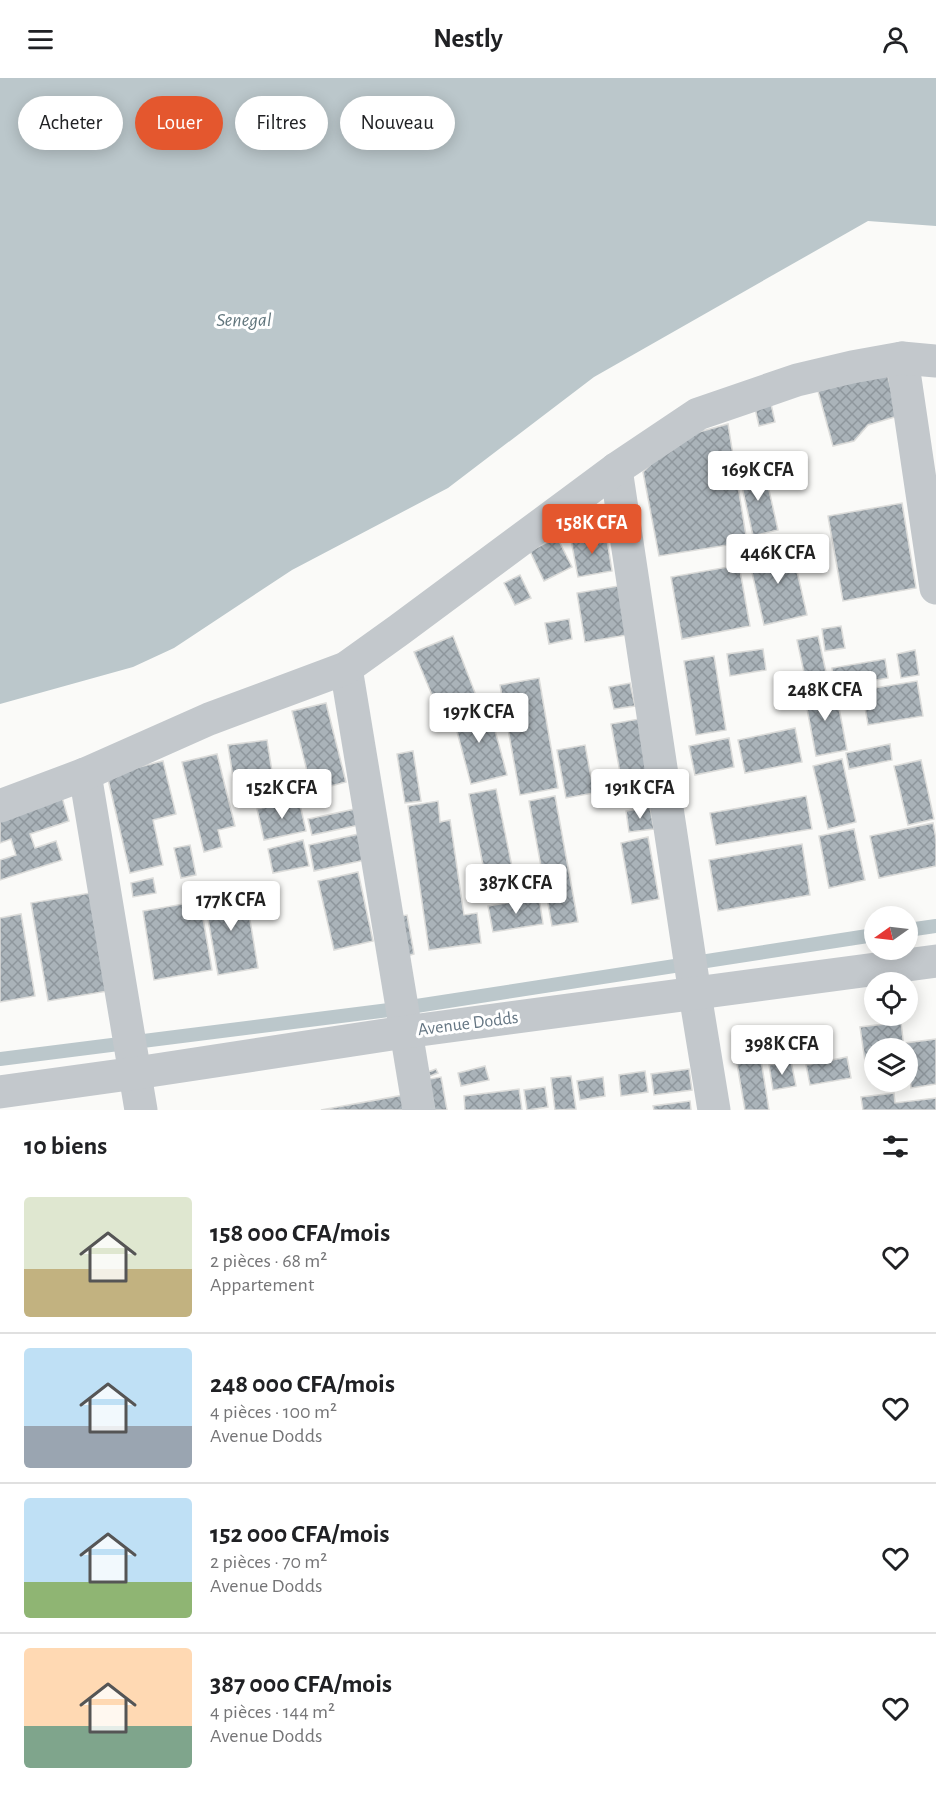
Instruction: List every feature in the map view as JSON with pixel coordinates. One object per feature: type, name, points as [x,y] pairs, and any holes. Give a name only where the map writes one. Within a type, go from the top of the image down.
[{"type":"street","points":[[0,806],[85,774],[209,719],[346,668],[616,469],[698,414],[797,380],[852,367],[902,358],[936,361]]},
{"type":"street","points":[[902,358],[936,588]]},
{"type":"street","points":[[616,469],[714,1110]]},
{"type":"street","points":[[346,668],[418,1110]]},
{"type":"street","points":[[85,774],[141,1110]]},
{"type":"street","name":"Avenue Dodds","points":[[0,1092],[405,1032],[936,961]]},
{"type":"water","name":"Senegal","points":[[0,78],[936,78],[936,226],[868,221],[594,377],[448,488],[292,570],[174,648],[133,667],[0,704]]},
{"type":"building","points":[[887,373],[898,416],[868,425],[854,441],[833,446],[818,391]]},
{"type":"building","points":[[771,404],[775,422],[759,426],[755,408]]},
{"type":"building","points":[[728,424],[747,542],[659,556],[643,472],[677,438]]},
{"type":"building","points":[[764,468],[778,530],[753,536],[739,473]]},
{"type":"building","points":[[902,503],[916,588],[843,601],[828,516]]},
{"type":"building","points":[[606,534],[612,571],[578,577],[571,540]]},
{"type":"building","points":[[557,537],[572,567],[544,581],[530,551]]},
{"type":"building","points":[[791,545],[807,615],[764,625],[748,555]]},
{"type":"building","points":[[739,565],[750,626],[682,639],[671,577]]},
{"type":"building","points":[[520,575],[531,598],[515,605],[504,583]]},
{"type":"building","points":[[618,586],[627,635],[585,642],[577,593]]},
{"type":"building","points":[[569,619],[572,639],[549,644],[545,623]]},
{"type":"building","points":[[841,626],[845,648],[825,651],[822,629]]},
{"type":"building","points":[[453,636],[477,698],[440,714],[414,652]]},
{"type":"building","points":[[818,636],[828,681],[807,686],[797,640]]},
{"type":"building","points":[[763,649],[766,670],[730,676],[727,654]]},
{"type":"building","points":[[915,650],[919,675],[901,678],[897,654]]},
{"type":"building","points":[[714,656],[726,730],[696,735],[684,661]]},
{"type":"building","points":[[885,659],[888,678],[835,687],[832,668]]},
{"type":"building","points":[[539,678],[558,788],[520,795],[500,685]]},
{"type":"building","points":[[917,681],[923,716],[868,725],[862,690]]},
{"type":"building","points":[[630,683],[635,706],[614,709],[609,687]]},
{"type":"building","points":[[835,687],[847,750],[816,756],[804,693]]},
{"type":"building","points":[[326,703],[346,782],[312,791],[292,711]]},
{"type":"building","points":[[488,704],[507,775],[471,784],[452,713]]},
{"type":"building","points":[[639,719],[653,800],[626,805],[611,724]]},
{"type":"building","points":[[795,728],[802,762],[745,773],[738,740]]},
{"type":"building","points":[[729,738],[734,767],[695,775],[689,746]]},
{"type":"building","points":[[267,740],[274,784],[235,790],[228,745]]},
{"type":"building","points":[[890,744],[892,760],[849,769],[846,753]]},
{"type":"building","points":[[585,745],[594,793],[566,798],[557,750]]},
{"type":"building","points":[[413,751],[421,801],[405,803],[397,754]]},
{"type":"building","points":[[217,754],[235,826],[218,830],[222,847],[204,852],[182,762]]},
{"type":"building","points":[[842,759],[856,822],[828,829],[813,766]]},
{"type":"building","points":[[921,760],[934,819],[908,825],[894,766]]},
{"type":"building","points":[[163,761],[176,814],[153,820],[163,865],[130,873],[107,775]]},
{"type":"building","points":[[496,789],[517,891],[489,896],[469,794]]},
{"type":"building","points":[[61,794],[69,821],[30,834],[35,848],[56,841],[62,860],[0,880],[0,860],[16,855],[11,839],[0,843],[0,814]]},
{"type":"building","points":[[555,796],[578,922],[552,926],[529,801]]},
{"type":"building","points":[[806,796],[812,829],[716,845],[710,813]]},
{"type":"building","points":[[299,800],[306,831],[264,840],[257,809]]},
{"type":"building","points":[[438,801],[440,822],[450,820],[464,915],[477,913],[481,943],[429,950],[408,806]]},
{"type":"building","points":[[650,807],[654,829],[629,832],[626,811]]},
{"type":"building","points":[[355,809],[359,825],[312,835],[308,819]]},
{"type":"building","points":[[933,823],[936,839],[936,866],[879,878],[870,836]]},
{"type":"building","points":[[854,829],[865,880],[829,888],[819,836]]},
{"type":"building","points":[[359,834],[365,860],[314,871],[309,845]]},
{"type":"building","points":[[648,837],[659,899],[632,904],[621,843]]},
{"type":"building","points":[[303,840],[309,866],[273,873],[268,849]]},
{"type":"building","points":[[802,844],[810,895],[718,911],[709,860]]},
{"type":"building","points":[[190,845],[196,875],[181,878],[174,848]]},
{"type":"building","points":[[358,872],[373,941],[334,950],[318,881]]},
{"type":"building","points":[[153,878],[156,893],[133,897],[131,883]]},
{"type":"building","points":[[245,890],[258,968],[218,975],[204,897]]},
{"type":"building","points":[[96,892],[114,990],[48,1001],[31,903]]},
{"type":"building","points":[[539,897],[543,924],[493,932],[488,906]]},
{"type":"building","points":[[200,901],[212,970],[154,980],[143,911]]},
{"type":"building","points":[[21,914],[35,996],[0,1002],[0,918]]},
{"type":"building","points":[[407,915],[414,954],[403,957],[395,917]]},
{"type":"building","points":[[901,1026],[903,1038],[864,1038],[864,1054],[860,1027]]},
{"type":"building","points":[[936,1039],[936,1084],[918,1087],[918,1041]]},
{"type":"building","points":[[847,1057],[851,1078],[810,1085],[806,1065]]},
{"type":"building","points":[[761,1060],[769,1110],[745,1110],[737,1064]]},
{"type":"building","points":[[791,1061],[796,1086],[773,1090],[769,1065]]},
{"type":"building","points":[[485,1066],[489,1080],[461,1086],[458,1073]]},
{"type":"building","points":[[436,1069],[438,1073],[430,1076],[428,1072]]},
{"type":"building","points":[[689,1069],[692,1090],[654,1095],[651,1074]]},
{"type":"building","points":[[645,1071],[648,1092],[621,1096],[619,1075]]},
{"type":"building","points":[[571,1076],[576,1109],[555,1110],[551,1078]]},
{"type":"building","points":[[441,1077],[447,1110],[423,1110],[418,1081]]},
{"type":"building","points":[[603,1077],[605,1096],[580,1100],[577,1081]]},
{"type":"building","points":[[545,1087],[548,1107],[527,1110],[524,1090]]},
{"type":"building","points":[[519,1089],[522,1110],[465,1110],[464,1096]]},
{"type":"building","points":[[894,1093],[895,1103],[936,1098],[936,1110],[863,1110],[861,1097]]},
{"type":"building","points":[[404,1095],[406,1110],[321,1110]]},
{"type":"building","points":[[690,1101],[691,1110],[654,1110],[653,1106]]},
{"type":"waterway","points":[[918,929],[936,926]]},
{"type":"waterway","points":[[0,1059],[397,1009],[864,937]]}]
